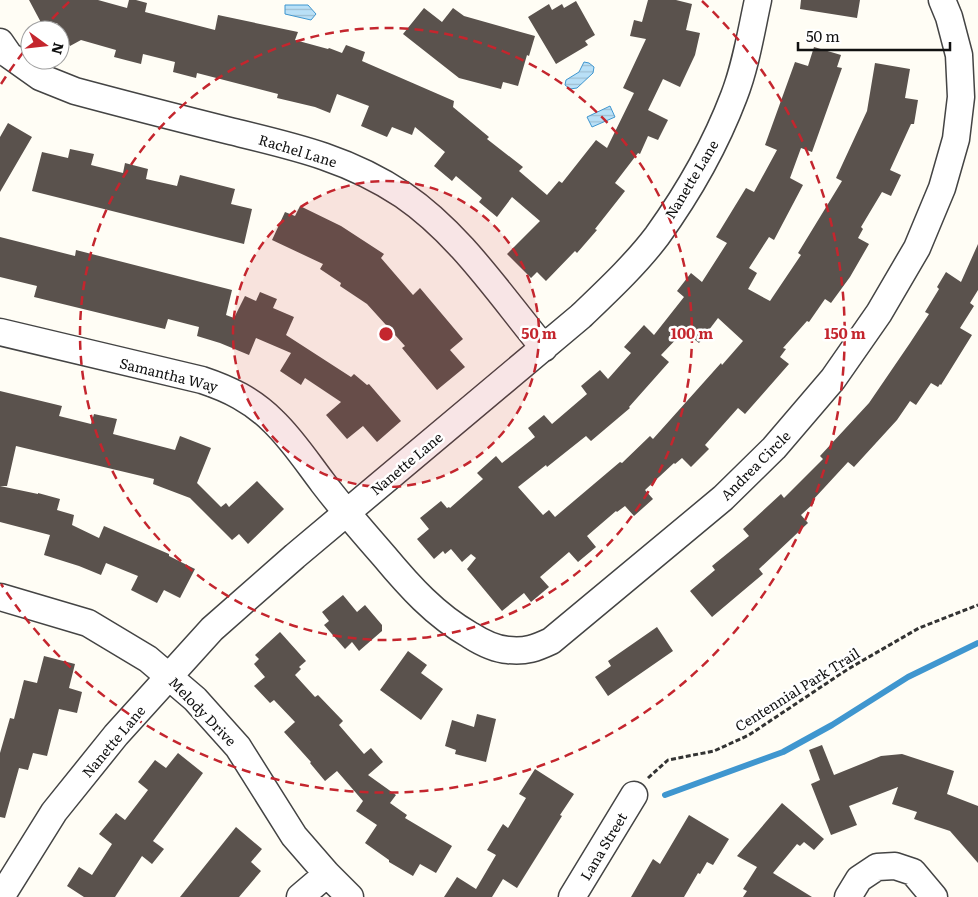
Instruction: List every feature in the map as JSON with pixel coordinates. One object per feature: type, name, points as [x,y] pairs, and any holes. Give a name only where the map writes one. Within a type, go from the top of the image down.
[{"type":"street","name":"Nanette Lane","points":[[1,897],[54,812],[116,735],[212,629],[346,513],[581,316],[619,279],[656,236],[690,186],[717,138],[735,94],[758,0]]},
{"type":"street","name":"Andrea Circle","points":[[346,513],[410,587],[436,612],[461,630],[486,644],[506,650],[530,650],[551,641],[723,498],[774,448],[833,379],[879,313],[917,248],[942,188],[956,139],[961,97],[959,55],[942,0]]},
{"type":"street","name":"Rachel Lane","points":[[0,42],[9,56],[40,77],[75,91],[315,152],[359,170],[403,195],[447,231],[544,348]]},
{"type":"street","name":"Samantha Way","points":[[0,332],[202,380],[227,389],[251,402],[273,420],[287,435],[346,513]]},
{"type":"street","name":"Melody Drive","points":[[0,597],[88,623],[148,660],[168,676],[195,700],[238,747],[294,836],[350,897]]},
{"type":"street","name":"Lana Street","points":[[572,897],[634,795]]},
{"type":"street","points":[[848,897],[859,879],[877,867],[895,866],[913,872],[934,897]]},
{"type":"street","points":[[300,897],[327,874]]},
{"type":"path","name":"Centennial Park Trail","points":[[634,795],[645,780],[668,760],[714,751],[749,735],[848,669],[911,633],[978,605]]},
{"type":"water","points":[[285,5],[308,5],[316,14],[311,20],[285,14]]},
{"type":"water","points":[[584,62],[594,67],[593,73],[577,88],[570,89],[565,85],[566,80],[579,72]]},
{"type":"water","points":[[610,106],[615,117],[592,127],[587,117]]},
{"type":"building","points":[[29,0],[98,0],[127,8],[129,0],[136,0],[147,3],[145,12],[215,30],[218,15],[298,32],[295,40],[342,53],[346,45],[365,52],[362,61],[454,101],[453,107],[489,137],[487,139],[523,167],[519,171],[547,195],[559,181],[562,183],[596,140],[607,148],[634,93],[623,88],[646,39],[630,36],[634,20],[642,22],[648,0],[676,0],[692,4],[686,30],[700,33],[695,55],[680,87],[663,79],[648,110],[668,120],[658,140],[648,136],[640,154],[638,153],[615,183],[625,191],[595,229],[597,230],[577,253],[575,251],[546,281],[537,272],[531,278],[507,254],[540,221],[512,197],[497,217],[479,202],[482,198],[456,176],[452,181],[434,166],[445,152],[415,127],[412,135],[392,127],[387,137],[361,126],[369,106],[337,94],[330,113],[315,107],[277,98],[278,94],[197,73],[196,78],[173,72],[175,62],[143,54],[141,64],[114,57],[116,50],[81,40],[70,46],[70,20],[40,20]]},
{"type":"building","points":[[801,0],[860,0],[857,18],[800,9]]},
{"type":"building","points":[[576,1],[595,35],[585,41],[588,45],[556,64],[528,17],[549,4],[552,10],[562,4],[564,8]]},
{"type":"building","points":[[424,8],[442,22],[453,8],[464,16],[535,36],[518,86],[503,82],[501,89],[459,78],[403,34]]},
{"type":"building","points":[[814,47],[841,55],[837,67],[842,68],[812,152],[801,148],[790,178],[803,185],[774,240],[769,237],[749,268],[757,273],[748,289],[770,301],[801,255],[798,253],[842,181],[836,178],[867,111],[875,63],[910,69],[905,98],[918,100],[914,124],[911,124],[890,170],[901,175],[891,196],[882,192],[861,227],[863,229],[858,238],[869,244],[850,277],[831,303],[825,299],[809,322],[807,321],[783,348],[786,349],[780,357],[789,364],[745,414],[738,408],[705,445],[709,449],[691,467],[682,458],[674,463],[645,490],[653,499],[634,516],[625,506],[616,511],[587,536],[596,547],[578,562],[569,552],[540,577],[549,587],[531,602],[524,593],[502,611],[467,569],[476,558],[471,554],[462,562],[451,549],[445,554],[443,551],[434,559],[417,539],[429,529],[420,518],[441,501],[447,508],[450,508],[483,479],[477,473],[496,456],[502,463],[535,437],[528,428],[544,415],[552,424],[587,394],[581,386],[600,370],[608,379],[631,353],[624,347],[644,325],[654,335],[684,297],[677,291],[691,273],[702,282],[727,243],[716,237],[746,188],[754,192],[777,150],[765,145],[795,62],[808,66]],"holes":[[[718,318],[743,341],[653,439],[650,436],[622,463],[620,462],[555,517],[549,510],[543,515],[518,487],[586,436],[591,441],[630,408],[669,362],[661,355],[684,331],[699,343]]]},
{"type":"building","points":[[8,123],[32,137],[0,192],[0,137]]},
{"type":"building","points":[[70,149],[94,154],[91,165],[123,173],[125,163],[148,169],[146,179],[177,186],[180,175],[235,189],[231,204],[252,209],[244,244],[32,191],[42,152],[68,158]]},
{"type":"building","points":[[300,206],[341,226],[384,254],[381,258],[413,295],[420,288],[463,339],[450,350],[465,367],[437,390],[402,348],[405,346],[367,304],[340,286],[341,283],[320,269],[323,264],[272,240],[285,212],[295,216]]},
{"type":"building","points":[[0,237],[75,256],[76,250],[232,290],[226,315],[234,318],[245,296],[256,301],[260,292],[277,299],[273,308],[294,317],[286,335],[351,377],[354,374],[367,385],[369,384],[401,421],[377,442],[363,426],[347,439],[326,415],[341,402],[305,378],[301,385],[280,371],[291,353],[256,338],[249,355],[197,336],[199,327],[168,319],[165,329],[34,297],[37,286],[0,277]]},
{"type":"building","points":[[978,244],[978,290],[970,303],[974,306],[960,328],[972,335],[941,385],[938,387],[931,383],[916,405],[910,401],[897,420],[854,467],[848,462],[812,501],[814,503],[801,515],[808,523],[759,569],[763,574],[712,617],[690,591],[715,570],[712,566],[749,536],[743,529],[781,494],[784,498],[823,459],[820,456],[869,403],[910,343],[929,314],[925,312],[939,289],[937,287],[946,272],[961,282]]},
{"type":"building","points":[[0,391],[62,406],[59,416],[91,424],[94,414],[117,419],[113,434],[175,450],[180,436],[211,448],[197,483],[221,507],[226,503],[229,507],[257,481],[284,509],[248,544],[239,534],[232,540],[190,498],[153,484],[154,479],[16,446],[7,486],[0,486]]},
{"type":"building","points":[[0,486],[60,499],[57,510],[74,515],[72,525],[99,538],[104,526],[169,554],[169,556],[195,569],[180,598],[164,590],[157,603],[131,590],[138,576],[106,563],[101,575],[44,555],[50,535],[0,522]]},
{"type":"building","points":[[343,595],[357,612],[365,605],[382,625],[382,631],[359,651],[352,642],[345,649],[324,625],[329,621],[322,612]]},
{"type":"building","points":[[657,627],[673,651],[608,696],[595,677],[611,666],[608,661]]},
{"type":"building","points":[[280,632],[306,661],[299,667],[301,669],[295,675],[315,697],[318,695],[343,721],[339,725],[364,754],[371,748],[383,762],[368,775],[396,795],[390,803],[407,815],[405,818],[452,846],[436,873],[420,864],[413,876],[389,862],[389,860],[365,843],[377,825],[356,811],[363,801],[337,771],[325,781],[284,732],[295,722],[274,700],[270,703],[254,686],[265,677],[254,664],[259,659],[255,655]]},
{"type":"building","points":[[408,651],[427,665],[421,673],[443,689],[421,720],[380,690]]},
{"type":"building","points":[[44,656],[75,664],[69,688],[82,692],[77,713],[59,709],[47,756],[33,753],[28,770],[19,768],[5,818],[0,817],[0,753],[10,718],[14,719],[24,680],[37,683]]},
{"type":"building","points":[[477,714],[496,719],[486,762],[455,754],[456,750],[445,746],[452,720],[474,727]]},
{"type":"building","points":[[822,745],[834,775],[881,756],[902,754],[954,771],[947,794],[978,806],[978,863],[950,831],[914,819],[917,812],[892,804],[898,787],[849,806],[857,825],[831,835],[811,784],[820,780],[809,750]]},
{"type":"building","points":[[178,753],[203,773],[153,841],[164,849],[152,864],[142,856],[115,897],[84,897],[67,886],[79,867],[92,875],[112,844],[99,834],[116,813],[125,820],[148,790],[138,782],[155,760],[166,768]]},
{"type":"building","points":[[535,769],[574,794],[517,888],[503,879],[492,897],[444,897],[457,877],[476,889],[496,855],[487,850],[503,824],[508,828],[526,798],[519,794]]},
{"type":"building","points":[[782,803],[824,839],[814,850],[804,842],[800,846],[797,844],[773,873],[812,897],[743,897],[747,891],[743,889],[757,867],[737,856]]},
{"type":"building","points":[[689,815],[729,839],[713,865],[707,862],[684,897],[631,897],[653,859],[660,864]]},
{"type":"building","points":[[236,827],[262,849],[251,862],[261,871],[239,897],[180,897]]},
{"type":"waterway","points":[[665,795],[783,752],[832,725],[908,677],[978,643]]}]
